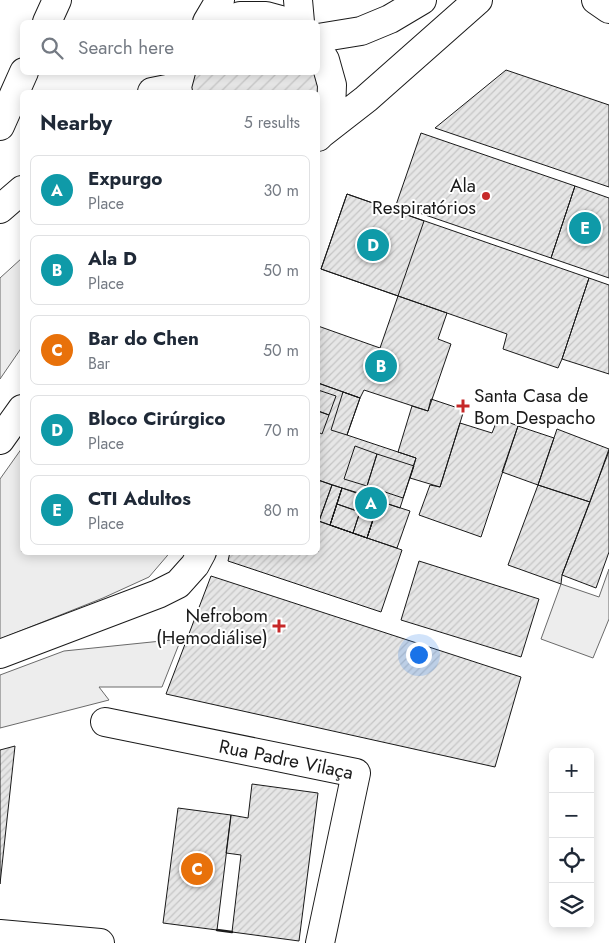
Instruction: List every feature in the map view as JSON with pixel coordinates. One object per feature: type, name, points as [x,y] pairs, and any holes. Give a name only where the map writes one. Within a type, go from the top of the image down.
[{"type":"street","points":[[48,20],[57,0]]},
{"type":"street","points":[[208,20],[220,0]]},
{"type":"street","points":[[298,0],[300,20]]},
{"type":"street","points":[[320,38],[361,31],[390,19],[422,0]]},
{"type":"street","points":[[320,135],[391,78],[478,0]]},
{"type":"street","points":[[596,0],[609,9]]},
{"type":"street","points":[[228,20],[240,16],[266,16],[281,20]]},
{"type":"street","points":[[320,51],[325,60],[332,85],[331,110],[320,134]]},
{"type":"street","points":[[0,126],[23,75]]},
{"type":"street","points":[[0,209],[20,192]]},
{"type":"street","points":[[0,440],[20,412]]},
{"type":"street","points":[[0,654],[158,594],[178,584],[195,565],[200,555]]},
{"type":"street","name":"Rua Padre Vilaça","points":[[104,722],[356,773],[320,943]]},
{"type":"street","points":[[0,934],[100,943]]},
{"type":"shaded area","points":[[193,75],[319,75],[323,88],[320,107],[320,90],[190,90]]},
{"type":"shaded area","points":[[20,260],[20,350],[0,379],[0,278]]},
{"type":"shaded area","points":[[20,451],[20,555],[168,555],[149,577],[103,598],[0,639],[0,479]]},
{"type":"shaded area","points":[[609,569],[609,619],[593,658],[541,639],[561,584],[599,597]]},
{"type":"shaded area","points":[[181,639],[162,687],[99,687],[109,700],[0,728],[0,675],[64,651]]},
{"type":"building","points":[[506,70],[609,105],[609,187],[435,128]]},
{"type":"building","name":"Ala Respiratórios","points":[[421,133],[575,186],[551,258],[396,205]]},
{"type":"building","points":[[575,186],[609,198],[609,278],[551,258]]},
{"type":"building","points":[[347,194],[589,278],[558,368],[503,349],[507,334],[321,269]]},
{"type":"building","points":[[347,194],[424,221],[398,296],[321,269]]},
{"type":"building","points":[[589,278],[609,285],[609,374],[562,359]]},
{"type":"building","points":[[398,296],[447,313],[438,339],[451,344],[428,411],[364,390],[360,398],[320,384],[320,327],[380,348]]},
{"type":"building","points":[[320,384],[360,398],[347,435],[416,458],[400,508],[379,501],[367,538],[330,525],[342,488],[320,481]]},
{"type":"building","points":[[320,391],[336,396],[329,415],[320,412]]},
{"type":"building","points":[[343,392],[360,398],[347,435],[331,430]]},
{"type":"building","points":[[431,399],[464,410],[440,487],[410,478],[416,458],[398,452],[412,406],[428,411]]},
{"type":"building","points":[[320,412],[329,415],[322,434],[320,433]]},
{"type":"building","points":[[498,418],[518,426],[481,537],[419,515],[430,485],[440,487],[460,423],[492,433]]},
{"type":"building","points":[[518,426],[554,438],[538,485],[502,472]]},
{"type":"building","points":[[557,429],[609,449],[590,502],[538,485]]},
{"type":"building","points":[[355,446],[377,454],[367,486],[344,479]]},
{"type":"building","points":[[609,451],[609,552],[596,588],[562,575]]},
{"type":"building","points":[[377,454],[414,466],[403,498],[367,486]]},
{"type":"building","points":[[320,481],[332,485],[320,518]]},
{"type":"building","points":[[332,485],[342,488],[330,525],[320,521]]},
{"type":"building","points":[[538,485],[590,502],[562,575],[561,584],[508,565]]},
{"type":"building","points":[[342,488],[379,501],[367,538],[330,525]]},
{"type":"building","points":[[342,488],[365,495],[360,512],[337,504]]},
{"type":"building","points":[[365,495],[379,501],[376,511],[362,505]]},
{"type":"building","points":[[379,501],[410,511],[397,548],[367,538]]},
{"type":"building","points":[[337,504],[360,512],[353,533],[330,525]]},
{"type":"building","points":[[362,505],[376,511],[367,538],[353,533]]},
{"type":"building","points":[[320,522],[402,550],[381,612],[228,561],[229,555],[320,555]]},
{"type":"building","points":[[419,561],[539,599],[521,657],[401,620]]},
{"type":"building","name":"Nefrobom (Hemodiálise)","points":[[211,576],[521,677],[495,767],[166,694]]},
{"type":"building","points":[[15,746],[0,884],[0,750]]},
{"type":"building","points":[[252,784],[318,793],[299,941],[232,932],[241,855],[226,853],[231,815],[248,818]]},
{"type":"building","points":[[178,808],[231,815],[217,930],[163,923]]},
{"type":"wall","points":[[217,930],[232,932]]},
{"type":"place","name":"Ala Respiratórios","points":[[486,196]]},
{"type":"place","name":"CTI Adultos","points":[[585,228]]},
{"type":"place","name":"Bloco Cirúrgico","points":[[373,245]]},
{"type":"place","name":"Ala D","points":[[381,366]]},
{"type":"place","name":"Santa Casa de Bom Despacho","points":[[463,406]]},
{"type":"place","name":"Expurgo","points":[[371,503]]},
{"type":"place","name":"Nefrobom (Hemodiálise)","points":[[279,626]]},
{"type":"place","name":"Bar do Chen","points":[[197,869]]}]
